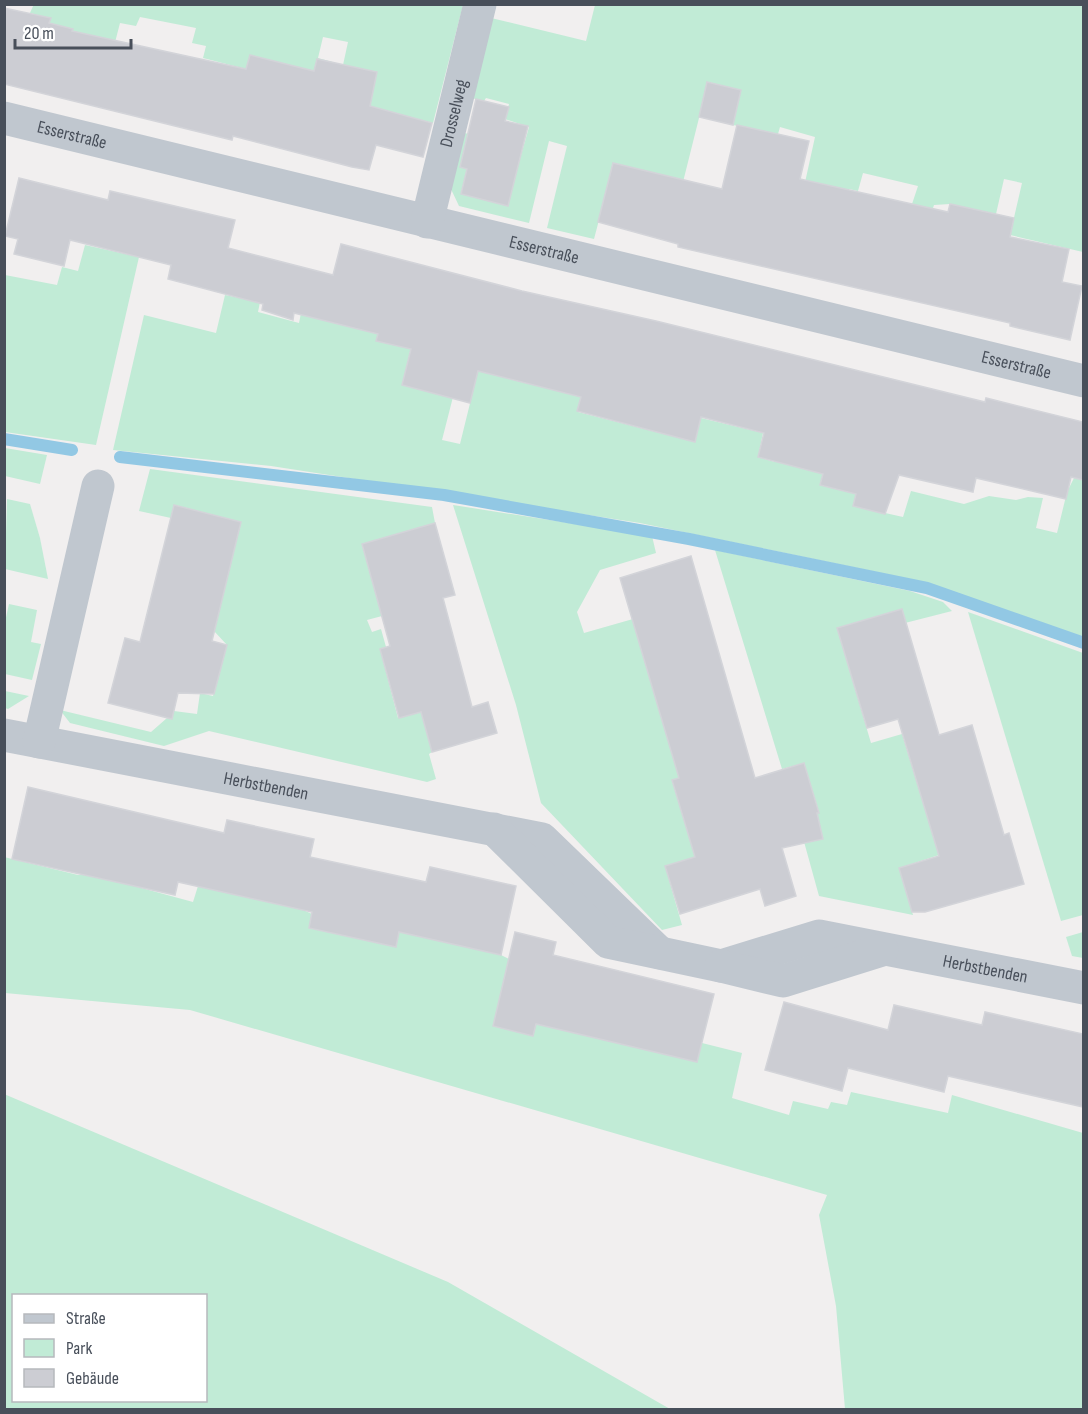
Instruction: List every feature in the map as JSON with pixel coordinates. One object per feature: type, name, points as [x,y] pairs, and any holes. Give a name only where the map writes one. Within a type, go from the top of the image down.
[{"type":"street","name":"Drosselweg","points":[[427,222],[480,4]]},
{"type":"street","name":"Esserstraße","points":[[4,118],[1083,381]]},
{"type":"street","points":[[39,742],[98,486]]},
{"type":"street","name":"Herbstbenden","points":[[4,735],[542,838],[660,953],[721,966],[819,936],[1083,988]]},
{"type":"green space","points":[[34,4],[463,5],[433,123],[384,111],[378,135],[250,56],[246,69],[203,58],[206,46],[192,43],[196,28],[140,17],[136,26],[120,23],[111,58],[69,44],[73,29],[49,23],[50,18],[30,13]],"holes":[[[323,37],[348,42],[343,65],[318,58]]]},
{"type":"green space","points":[[595,5],[1083,5],[1083,252],[1010,235],[1022,183],[1004,179],[996,214],[950,204],[934,205],[932,211],[912,204],[918,186],[863,173],[858,191],[849,189],[846,206],[802,196],[815,137],[780,127],[778,134],[733,125],[741,90],[708,82],[680,194],[655,173],[614,163],[594,239],[547,228],[567,146],[549,141],[529,223],[459,206],[450,187],[464,133],[475,135],[461,193],[507,205],[529,127],[505,119],[509,104],[486,98],[484,101],[471,98],[491,18],[586,41]]},
{"type":"green space","points":[[85,245],[139,257],[96,445],[5,432],[5,275],[57,285],[62,267],[78,271]]},
{"type":"green space","points":[[225,295],[260,302],[258,312],[299,323],[302,308],[322,320],[378,334],[418,318],[402,385],[453,397],[442,440],[460,444],[490,322],[509,379],[529,384],[534,365],[592,351],[578,412],[695,442],[701,418],[763,433],[758,457],[775,462],[778,451],[826,461],[820,485],[856,494],[854,506],[903,517],[911,491],[964,504],[989,496],[1016,500],[1028,497],[1043,498],[1036,528],[1057,533],[1067,492],[1074,478],[1083,480],[1083,641],[929,583],[640,523],[271,466],[113,450],[144,315],[216,333]]},
{"type":"green space","points":[[5,448],[47,455],[40,484],[5,476]]},
{"type":"green space","points":[[150,469],[432,507],[435,523],[362,545],[382,616],[367,620],[372,632],[381,629],[386,647],[380,649],[398,718],[421,712],[432,752],[429,754],[436,779],[427,782],[209,731],[164,746],[70,723],[60,710],[151,732],[167,718],[172,719],[174,711],[197,714],[200,693],[213,696],[227,645],[214,631],[241,522],[175,505],[171,518],[139,511]]},
{"type":"green space","points":[[7,499],[30,504],[48,579],[5,569]]},
{"type":"green space","points":[[453,505],[652,536],[656,553],[600,570],[577,612],[584,633],[633,619],[671,750],[712,768],[672,781],[695,857],[665,866],[682,925],[662,930],[541,803],[516,705]]},
{"type":"green space","points":[[715,550],[910,591],[943,602],[952,611],[905,623],[901,609],[837,628],[871,743],[902,734],[939,855],[899,868],[913,915],[819,896],[798,820],[819,812],[804,763],[782,769]]},
{"type":"green space","points":[[9,604],[37,610],[31,642],[41,644],[32,680],[5,674],[5,622]]},
{"type":"green space","points":[[968,612],[1083,653],[1083,915],[1061,921]]},
{"type":"green space","points":[[5,691],[29,696],[8,709],[5,708]]},
{"type":"green space","points":[[4,857],[78,875],[90,874],[193,902],[198,886],[299,908],[312,914],[309,928],[395,947],[399,932],[501,955],[509,959],[493,1026],[532,1036],[536,1024],[697,1062],[702,1043],[742,1053],[732,1098],[789,1115],[793,1101],[828,1109],[831,1102],[847,1105],[851,1092],[948,1113],[952,1095],[1083,1133],[1083,1409],[845,1409],[836,1306],[819,1215],[827,1195],[190,1010],[5,993]]},
{"type":"green space","points":[[1083,932],[1083,958],[1072,956],[1066,937]]},
{"type":"green space","points":[[4,1094],[448,1282],[670,1409],[5,1409]]},
{"type":"building","points":[[4,8],[51,18],[49,23],[73,29],[72,31],[246,69],[250,55],[314,71],[317,59],[377,72],[370,106],[432,123],[423,157],[376,145],[369,170],[233,136],[232,140],[4,84]]},
{"type":"building","points":[[707,82],[741,90],[733,125],[699,117]]},
{"type":"building","points":[[476,99],[509,107],[505,121],[528,126],[508,206],[461,194],[467,169],[460,167]]},
{"type":"building","points":[[737,125],[809,141],[800,179],[948,212],[950,204],[1014,218],[1010,237],[1069,249],[1062,282],[1082,286],[1070,340],[1010,326],[1010,323],[678,247],[678,244],[598,222],[613,163],[722,189]]},
{"type":"building","points":[[19,178],[108,200],[110,191],[235,220],[228,248],[333,275],[341,244],[522,291],[656,321],[985,402],[986,398],[1083,422],[1083,480],[1071,477],[1066,499],[976,478],[973,492],[899,475],[885,514],[853,506],[856,494],[820,485],[823,474],[758,457],[764,433],[701,417],[695,442],[577,411],[581,397],[478,371],[470,403],[402,385],[411,349],[376,341],[378,334],[294,313],[293,320],[262,310],[263,304],[168,279],[171,265],[70,240],[64,266],[14,254],[18,239],[5,236]]},
{"type":"building","points":[[174,505],[241,522],[212,641],[227,645],[214,694],[178,693],[172,719],[108,703],[125,638],[140,642]]},
{"type":"building","points":[[435,523],[455,595],[443,598],[472,707],[488,702],[497,733],[432,752],[421,712],[399,718],[380,649],[390,646],[362,544]]},
{"type":"building","points":[[691,556],[755,778],[804,763],[819,813],[817,813],[823,839],[782,848],[796,896],[765,906],[760,889],[680,914],[665,866],[695,857],[672,780],[679,778],[620,578]]},
{"type":"building","points":[[902,609],[939,735],[972,725],[1004,835],[1009,833],[1024,884],[925,912],[912,912],[899,868],[939,856],[898,719],[867,728],[837,628]]},
{"type":"building","points":[[28,787],[224,833],[227,820],[314,839],[310,857],[426,882],[430,867],[516,886],[501,955],[399,932],[396,947],[309,928],[312,912],[178,882],[175,895],[12,859]]},
{"type":"building","points":[[515,932],[556,942],[553,955],[714,994],[697,1062],[536,1024],[533,1036],[493,1026]]},
{"type":"building","points":[[784,1002],[888,1030],[894,1005],[982,1025],[985,1012],[1083,1034],[1083,1107],[948,1076],[944,1092],[848,1068],[842,1091],[765,1070]]},
{"type":"waterway","points":[[4,439],[72,450]]},
{"type":"waterway","points":[[120,457],[444,495],[689,539],[927,588],[1084,643]]}]
